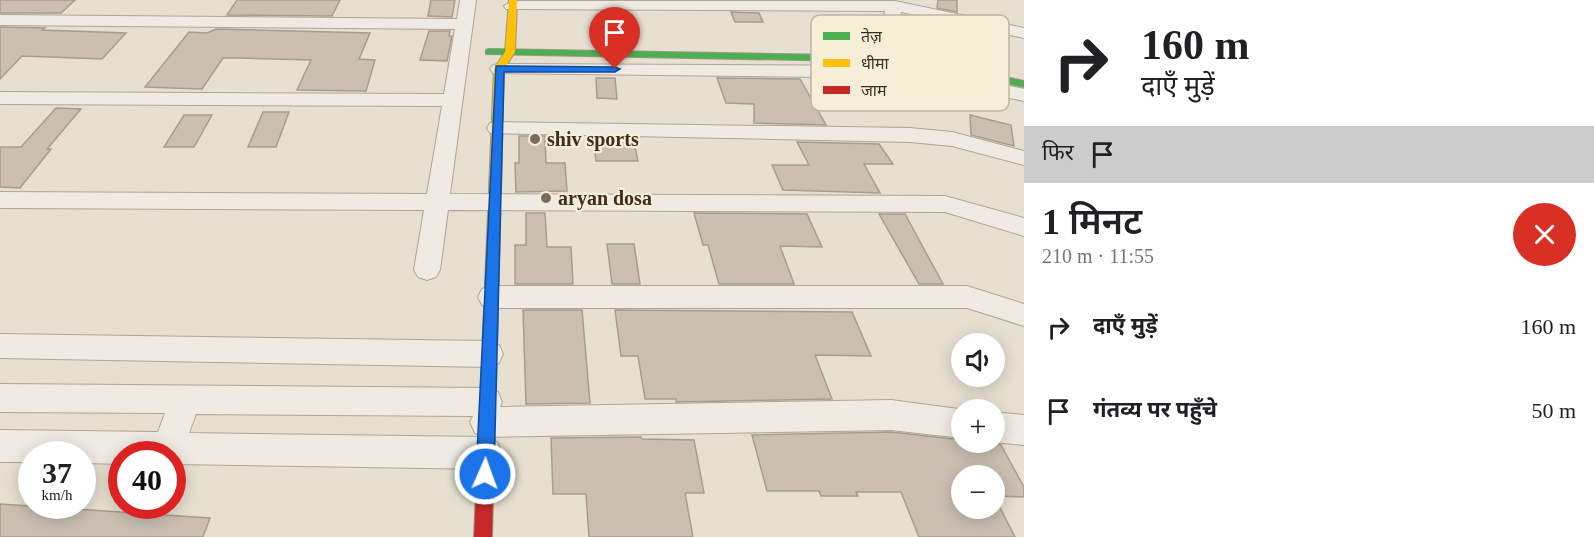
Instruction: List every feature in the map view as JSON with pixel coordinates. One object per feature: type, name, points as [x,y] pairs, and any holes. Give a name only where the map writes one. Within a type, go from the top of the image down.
[{"type":"street","points":[[427,270],[468,0]]},
{"type":"street","points":[[499,69],[511,47],[513,3],[895,6],[938,15]]},
{"type":"street","points":[[893,11],[893,15]]},
{"type":"street","points":[[0,20],[464,24]]},
{"type":"street","points":[[1009,30],[1024,33]]},
{"type":"street","points":[[483,537],[499,69],[490,47],[811,47]]},
{"type":"street","points":[[511,47],[811,56]]},
{"type":"street","points":[[499,69],[811,71]]},
{"type":"street","points":[[1009,70],[1024,73]]},
{"type":"street","points":[[1009,81],[1024,84]]},
{"type":"street","points":[[1009,92],[1024,95]]},
{"type":"street","points":[[0,98],[452,100]]},
{"type":"street","points":[[497,128],[910,135],[952,139],[1024,158]]},
{"type":"street","points":[[0,200],[945,204],[1024,226]]},
{"type":"street","points":[[491,297],[967,297],[1024,315]]},
{"type":"street","points":[[0,346],[489,354]]},
{"type":"street","points":[[0,398],[186,399],[487,412],[891,415],[951,422]]},
{"type":"street","points":[[171,441],[186,399]]},
{"type":"street","points":[[1005,427],[1024,430]]},
{"type":"street","points":[[0,446],[108,447]]},
{"type":"street","points":[[186,448],[486,453]]},
{"type":"building","points":[[0,0],[75,0],[61,13],[0,13]]},
{"type":"building","points":[[237,0],[340,0],[332,16],[227,15]]},
{"type":"building","points":[[431,0],[455,0],[452,17],[428,16]]},
{"type":"building","points":[[938,0],[957,0],[957,12],[937,8]]},
{"type":"building","points":[[731,12],[759,13],[763,22],[735,22]]},
{"type":"building","points":[[0,27],[126,33],[102,59],[22,56],[0,79]]},
{"type":"building","points":[[216,29],[370,33],[359,59],[375,60],[366,91],[297,90],[311,60],[240,58],[223,58],[202,89],[145,87],[189,32],[207,33]]},
{"type":"building","points":[[429,31],[450,31],[449,36],[452,36],[447,61],[420,60]]},
{"type":"building","points":[[596,78],[615,78],[617,99],[597,98]]},
{"type":"building","points":[[717,78],[800,79],[811,98],[811,111],[818,111],[826,125],[754,123],[754,104],[726,103]]},
{"type":"building","points":[[56,108],[81,109],[47,149],[51,149],[20,188],[0,187],[0,147],[21,147]]},
{"type":"building","points":[[263,112],[289,112],[276,147],[248,147]]},
{"type":"building","points":[[184,115],[212,115],[194,147],[164,147]]},
{"type":"building","points":[[970,115],[1011,125],[1014,146],[971,135]]},
{"type":"building","points":[[519,136],[545,136],[546,163],[565,163],[567,191],[516,192],[515,163],[519,163]]},
{"type":"building","points":[[593,137],[633,138],[638,161],[596,161]]},
{"type":"building","points":[[797,142],[879,144],[893,164],[864,164],[880,193],[783,190],[772,165],[809,165]]},
{"type":"building","points":[[526,213],[545,213],[547,247],[571,247],[573,284],[515,284],[515,245],[526,245]]},
{"type":"building","points":[[694,213],[807,214],[822,247],[780,246],[794,284],[719,284],[708,245],[703,245]]},
{"type":"building","points":[[879,214],[905,214],[943,284],[919,284]]},
{"type":"building","points":[[607,244],[634,244],[640,284],[612,284]]},
{"type":"building","points":[[523,310],[582,310],[590,403],[526,404]]},
{"type":"building","points":[[615,310],[852,312],[871,356],[815,355],[832,399],[676,402],[676,399],[645,399],[638,356],[621,356]]},
{"type":"building","points":[[891,432],[951,439],[951,453],[1005,452],[1024,487],[1024,497],[1005,496],[1005,465],[951,465],[951,519],[1005,517],[1015,537],[919,537],[901,492],[856,492],[858,496],[821,496],[819,491],[767,491],[752,435]]},
{"type":"building","points":[[641,437],[642,439],[694,440],[704,493],[685,493],[693,537],[589,537],[586,494],[553,494],[551,438]]},
{"type":"building","points":[[0,504],[18,505],[18,519],[96,519],[96,510],[108,511],[108,519],[186,519],[186,516],[210,518],[203,537],[0,537]]},
{"type":"traffic: fast","points":[[489,52],[811,58]]},
{"type":"traffic: fast","points":[[1009,81],[1024,84]]},
{"type":"traffic: slow","points":[[491,309],[499,69],[510,52],[513,0]]},
{"type":"traffic: jam","points":[[483,537],[491,309]]},
{"type":"place","name":"shiv sports","points":[[535,139]]},
{"type":"place","name":"aryan dosa","points":[[546,198]]},
{"type":"route","points":[[485,474],[499,69],[615,69]]}]
